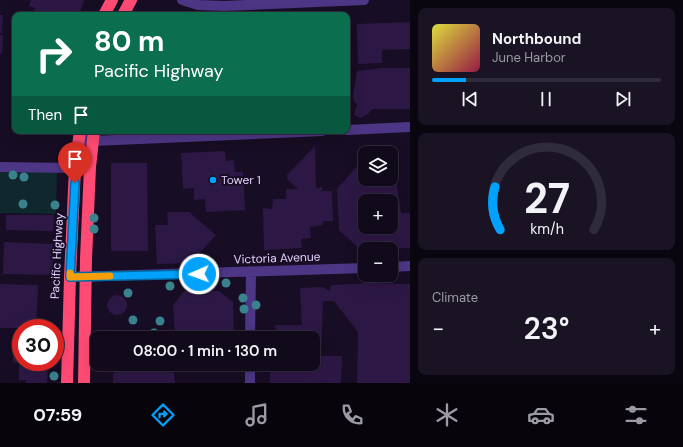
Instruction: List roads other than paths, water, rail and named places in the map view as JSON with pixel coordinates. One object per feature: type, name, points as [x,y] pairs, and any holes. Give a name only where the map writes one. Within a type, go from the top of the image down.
[{"type":"highway","points":[[106,12],[112,0]]},
{"type":"highway","points":[[125,12],[131,0]]},
{"type":"highway","name":"Pacific Highway","points":[[67,383],[75,168],[79,135]]},
{"type":"highway","points":[[84,383],[86,277],[93,136]]},
{"type":"street","points":[[182,0],[198,5],[224,6],[364,0]]},
{"type":"street","points":[[350,130],[410,127]]},
{"type":"street","points":[[79,135],[185,134]]},
{"type":"street","points":[[0,167],[75,168]]},
{"type":"street","points":[[398,267],[410,266]]},
{"type":"street","name":"Victoria Avenue","points":[[70,277],[358,268]]},
{"type":"street","points":[[250,331],[251,272]]},
{"type":"street","points":[[250,371],[250,383]]},
{"type":"place","name":"Tower 1","points":[[213,180]]}]
